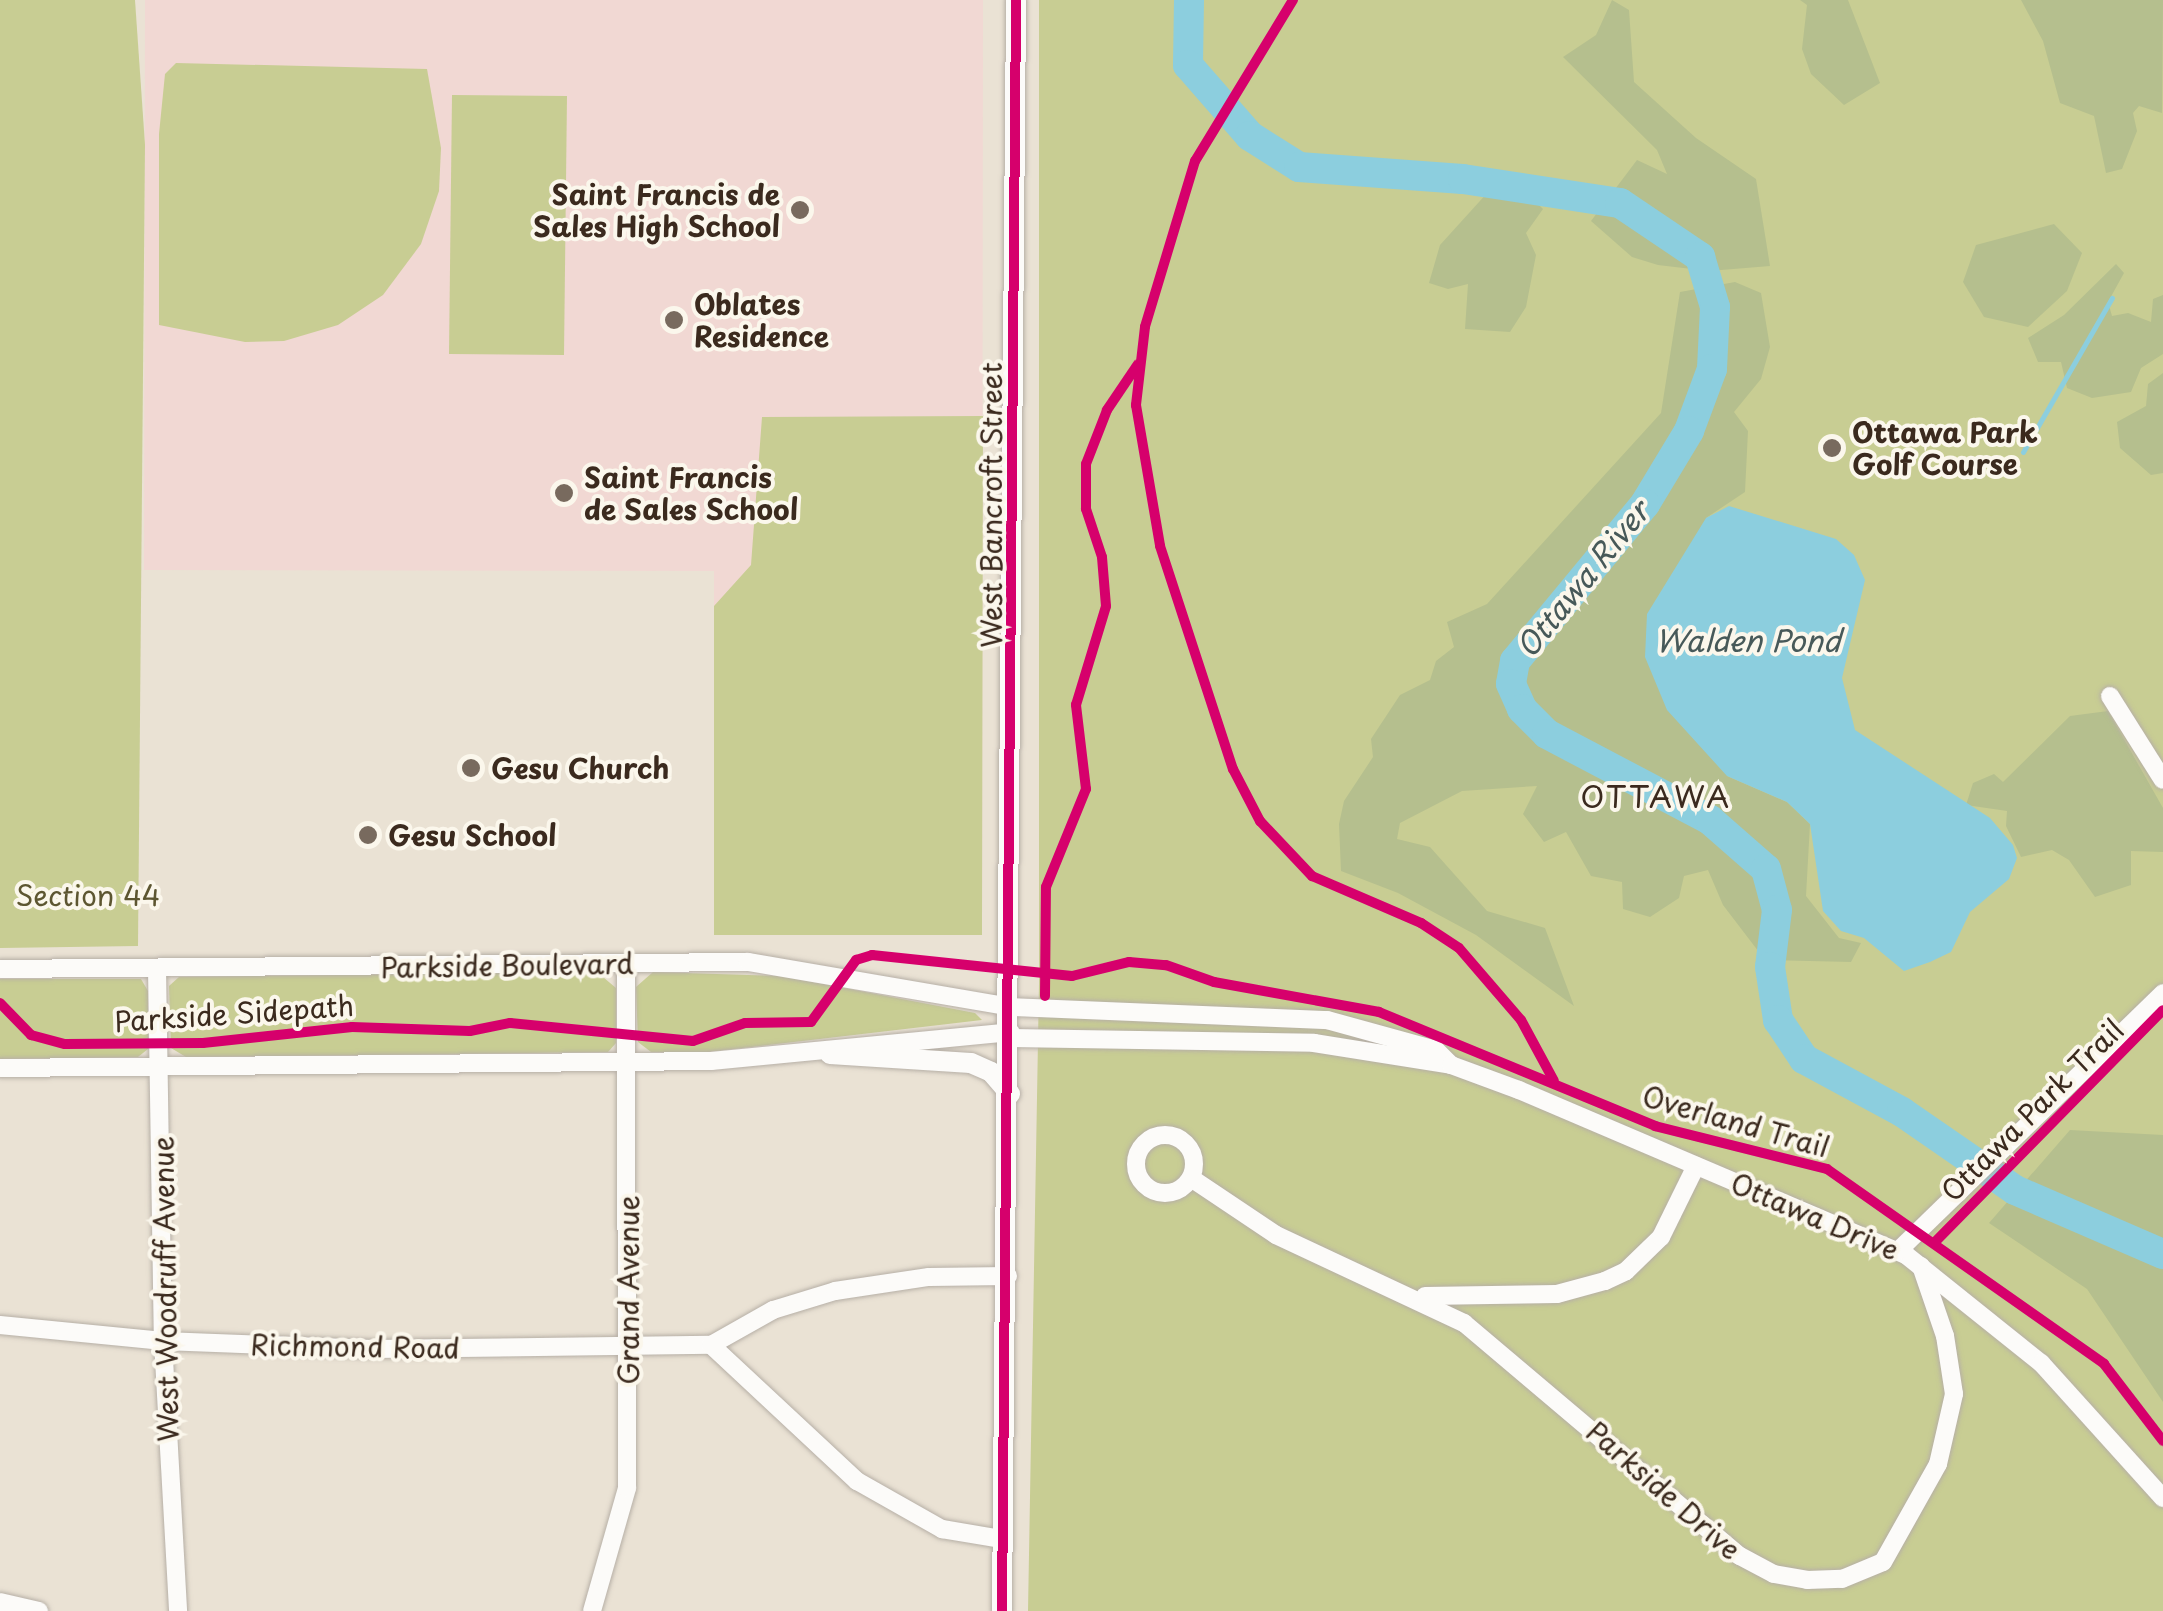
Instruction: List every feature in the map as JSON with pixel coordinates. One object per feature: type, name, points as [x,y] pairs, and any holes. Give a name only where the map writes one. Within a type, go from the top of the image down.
[{"type":"main road","name":"West Bancroft Street","points":[[1002,1611],[1011,1035],[1016,0]]},
{"type":"main road","points":[[830,1054],[972,1063],[1010,1094]]},
{"type":"street","points":[[2110,696],[2163,780]]},
{"type":"street","name":"Parkside Boulevard","points":[[0,970],[748,962],[1011,1007]]},
{"type":"street","name":"Grand Avenue","points":[[592,1611],[627,1488],[626,964]]},
{"type":"street","name":"West Woodruff Avenue","points":[[157,968],[163,1341],[178,1611]]},
{"type":"street","points":[[1898,1251],[2163,993]]},
{"type":"street","name":"Ottawa Drive","points":[[1011,1007],[1230,1011],[1327,1020],[1436,1050],[1452,1065]]},
{"type":"street","name":"Ottawa Drive","points":[[1011,1035],[1271,1040],[1452,1065],[1898,1251],[2040,1363],[2163,1498]]},
{"type":"street","points":[[0,1068],[627,1062],[830,1054],[1011,1035]]},
{"type":"street","points":[[1414,1295],[1522,1297],[1605,1282],[1626,1271],[1660,1237],[1696,1166]]},
{"type":"street","name":"Parkside Drive","points":[[1191,1178],[1276,1236],[1414,1295],[1500,1350],[1754,1566],[1791,1578],[1842,1579],[1870,1570],[1895,1551],[1950,1426],[1949,1360],[1921,1266]]},
{"type":"street","name":"Richmond Road","points":[[0,1326],[163,1341],[372,1349],[710,1346],[773,1310],[835,1291],[929,1277],[1008,1276]]},
{"type":"street","points":[[710,1346],[868,1489],[942,1529],[1002,1540]]},
{"type":"street","points":[[0,1602],[39,1611]]},
{"type":"shaded area","name":"Saint Francis de Sales School","points":[[145,0],[983,0],[982,935],[714,935],[714,571],[144,570]]},
{"type":"green space","name":"Section 44","points":[[0,0],[135,0],[145,145],[138,946],[0,948]]},
{"type":"green space","points":[[1039,0],[2163,0],[2163,1611],[1028,1611],[1039,983]]},
{"type":"green space","points":[[1612,0],[1629,10],[1634,82],[1696,138],[1756,179],[1770,266],[1709,271],[1658,265],[1632,257],[1591,221],[1637,160],[1667,174],[1657,150],[1563,57],[1596,35]]},
{"type":"green space","points":[[1800,0],[1848,0],[1880,83],[1844,105],[1811,74],[1802,49],[1807,5]]},
{"type":"green space","points":[[2021,0],[2163,0],[2162,113],[2139,106],[2133,113],[2137,131],[2122,169],[2106,173],[2094,116],[2060,103],[2043,41]]},
{"type":"green space","points":[[176,63],[427,69],[441,148],[439,191],[421,244],[383,295],[338,325],[284,341],[245,342],[159,325],[159,134],[165,74]]},
{"type":"green space","points":[[452,95],[567,96],[564,355],[449,354]]},
{"type":"green space","points":[[1522,188],[1543,209],[1526,233],[1536,255],[1526,307],[1510,332],[1465,329],[1468,284],[1448,289],[1429,283],[1440,245],[1489,191]]},
{"type":"green space","points":[[2054,224],[2082,253],[2067,291],[2028,327],[1984,317],[1963,282],[1976,245]]},
{"type":"green space","points":[[2116,264],[2124,273],[2108,302],[2112,316],[2128,313],[2151,322],[2153,299],[2163,295],[2163,354],[2141,368],[2131,392],[2092,398],[2067,388],[2061,362],[2038,362],[2028,338],[2064,315]]},
{"type":"green space","points":[[1735,282],[1761,293],[1770,347],[1761,379],[1734,412],[1748,431],[1745,492],[1706,518],[1727,776],[1787,802],[1810,824],[1806,896],[1839,938],[1861,943],[1851,962],[1765,960],[1723,905],[1708,870],[1684,876],[1679,898],[1650,917],[1623,909],[1622,882],[1591,876],[1566,832],[1544,842],[1523,814],[1537,786],[1462,791],[1400,823],[1397,839],[1430,847],[1487,911],[1545,928],[1574,1006],[1476,935],[1398,893],[1341,871],[1339,824],[1344,801],[1373,757],[1371,739],[1400,695],[1430,680],[1436,661],[1454,647],[1447,622],[1487,604],[1661,413],[1680,292]]},
{"type":"green space","points":[[2163,373],[2163,473],[2151,475],[2120,448],[2117,422],[2146,406],[2148,384]]},
{"type":"green space","points":[[983,416],[982,935],[714,935],[714,606],[751,565],[762,417]]},
{"type":"green space","points":[[2108,711],[2163,808],[2163,852],[2131,851],[2131,885],[2095,897],[2069,860],[2052,850],[2021,857],[2006,826],[2007,811],[1966,805],[1973,783],[1994,774],[2003,782],[2070,716]]},
{"type":"green space","points":[[597,972],[616,988],[616,1043],[608,1052],[186,1057],[171,1048],[169,986],[179,977]]},
{"type":"green space","points":[[653,972],[782,976],[975,1013],[982,1020],[708,1052],[651,1052],[638,1042],[636,987]]},
{"type":"green space","points":[[0,979],[141,979],[148,991],[148,1049],[138,1057],[0,1059]]},
{"type":"green space","points":[[2070,1130],[2163,1135],[2163,1402],[2087,1289],[1989,1223]]},
{"type":"water","name":"Walden Pond","points":[[1729,506],[1836,539],[1854,555],[1865,580],[1842,678],[1855,730],[1990,818],[2013,845],[2017,858],[2009,879],[1970,912],[1951,952],[1930,962],[1904,971],[1864,938],[1841,931],[1823,911],[1810,824],[1787,802],[1727,776],[1667,710],[1645,657],[1647,614],[1706,518]]},
{"type":"waterway","name":"Ottawa River","points":[[1189,0],[1188,65],[1250,136],[1299,167],[1463,179],[1620,203],[1700,257],[1715,307],[1712,369],[1689,431],[1645,504],[1515,661],[1511,684],[1522,709],[1547,734],[1710,820],[1766,869],[1777,910],[1770,967],[1778,1020],[1804,1059],[1902,1112],[2015,1190],[2163,1254]]},
{"type":"waterway","points":[[2023,452],[2112,298]]},
{"type":"cycle path","points":[[1002,1611],[1016,0]]},
{"type":"cycle path","points":[[1293,0],[1195,161],[1145,327],[1136,405],[1160,546],[1233,769],[1260,821],[1312,876],[1421,923],[1459,948],[1521,1020],[1554,1081]]},
{"type":"cycle path","points":[[1045,996],[1046,887],[1086,789],[1076,705],[1106,606],[1102,557],[1086,509],[1086,464],[1107,410],[1138,364]]},
{"type":"cycle path","name":"Parkside Sidepath","points":[[0,1003],[31,1035],[65,1044],[203,1043],[352,1027],[470,1031],[510,1023],[693,1041],[745,1023],[811,1022],[856,960],[872,955],[1072,976],[1129,962],[1166,965],[1214,982],[1379,1012],[1655,1126],[1827,1169],[2104,1364],[2163,1441]]},
{"type":"cycle path","name":"Ottawa Park Trail","points":[[1935,1242],[2163,1010]]},
{"type":"place","name":"Saint Francis de Sales High School","points":[[800,210]]},
{"type":"place","name":"Oblates Residence","points":[[674,320]]},
{"type":"place","name":"Ottawa Park Golf Course","points":[[1832,448]]},
{"type":"place","name":"Saint Francis de Sales School","points":[[564,493]]},
{"type":"place","name":"Gesu Church","points":[[471,768]]},
{"type":"place","name":"Gesu School","points":[[368,835]]},
{"type":"district","name":"OTTAWA","points":[[1656,796]]}]
